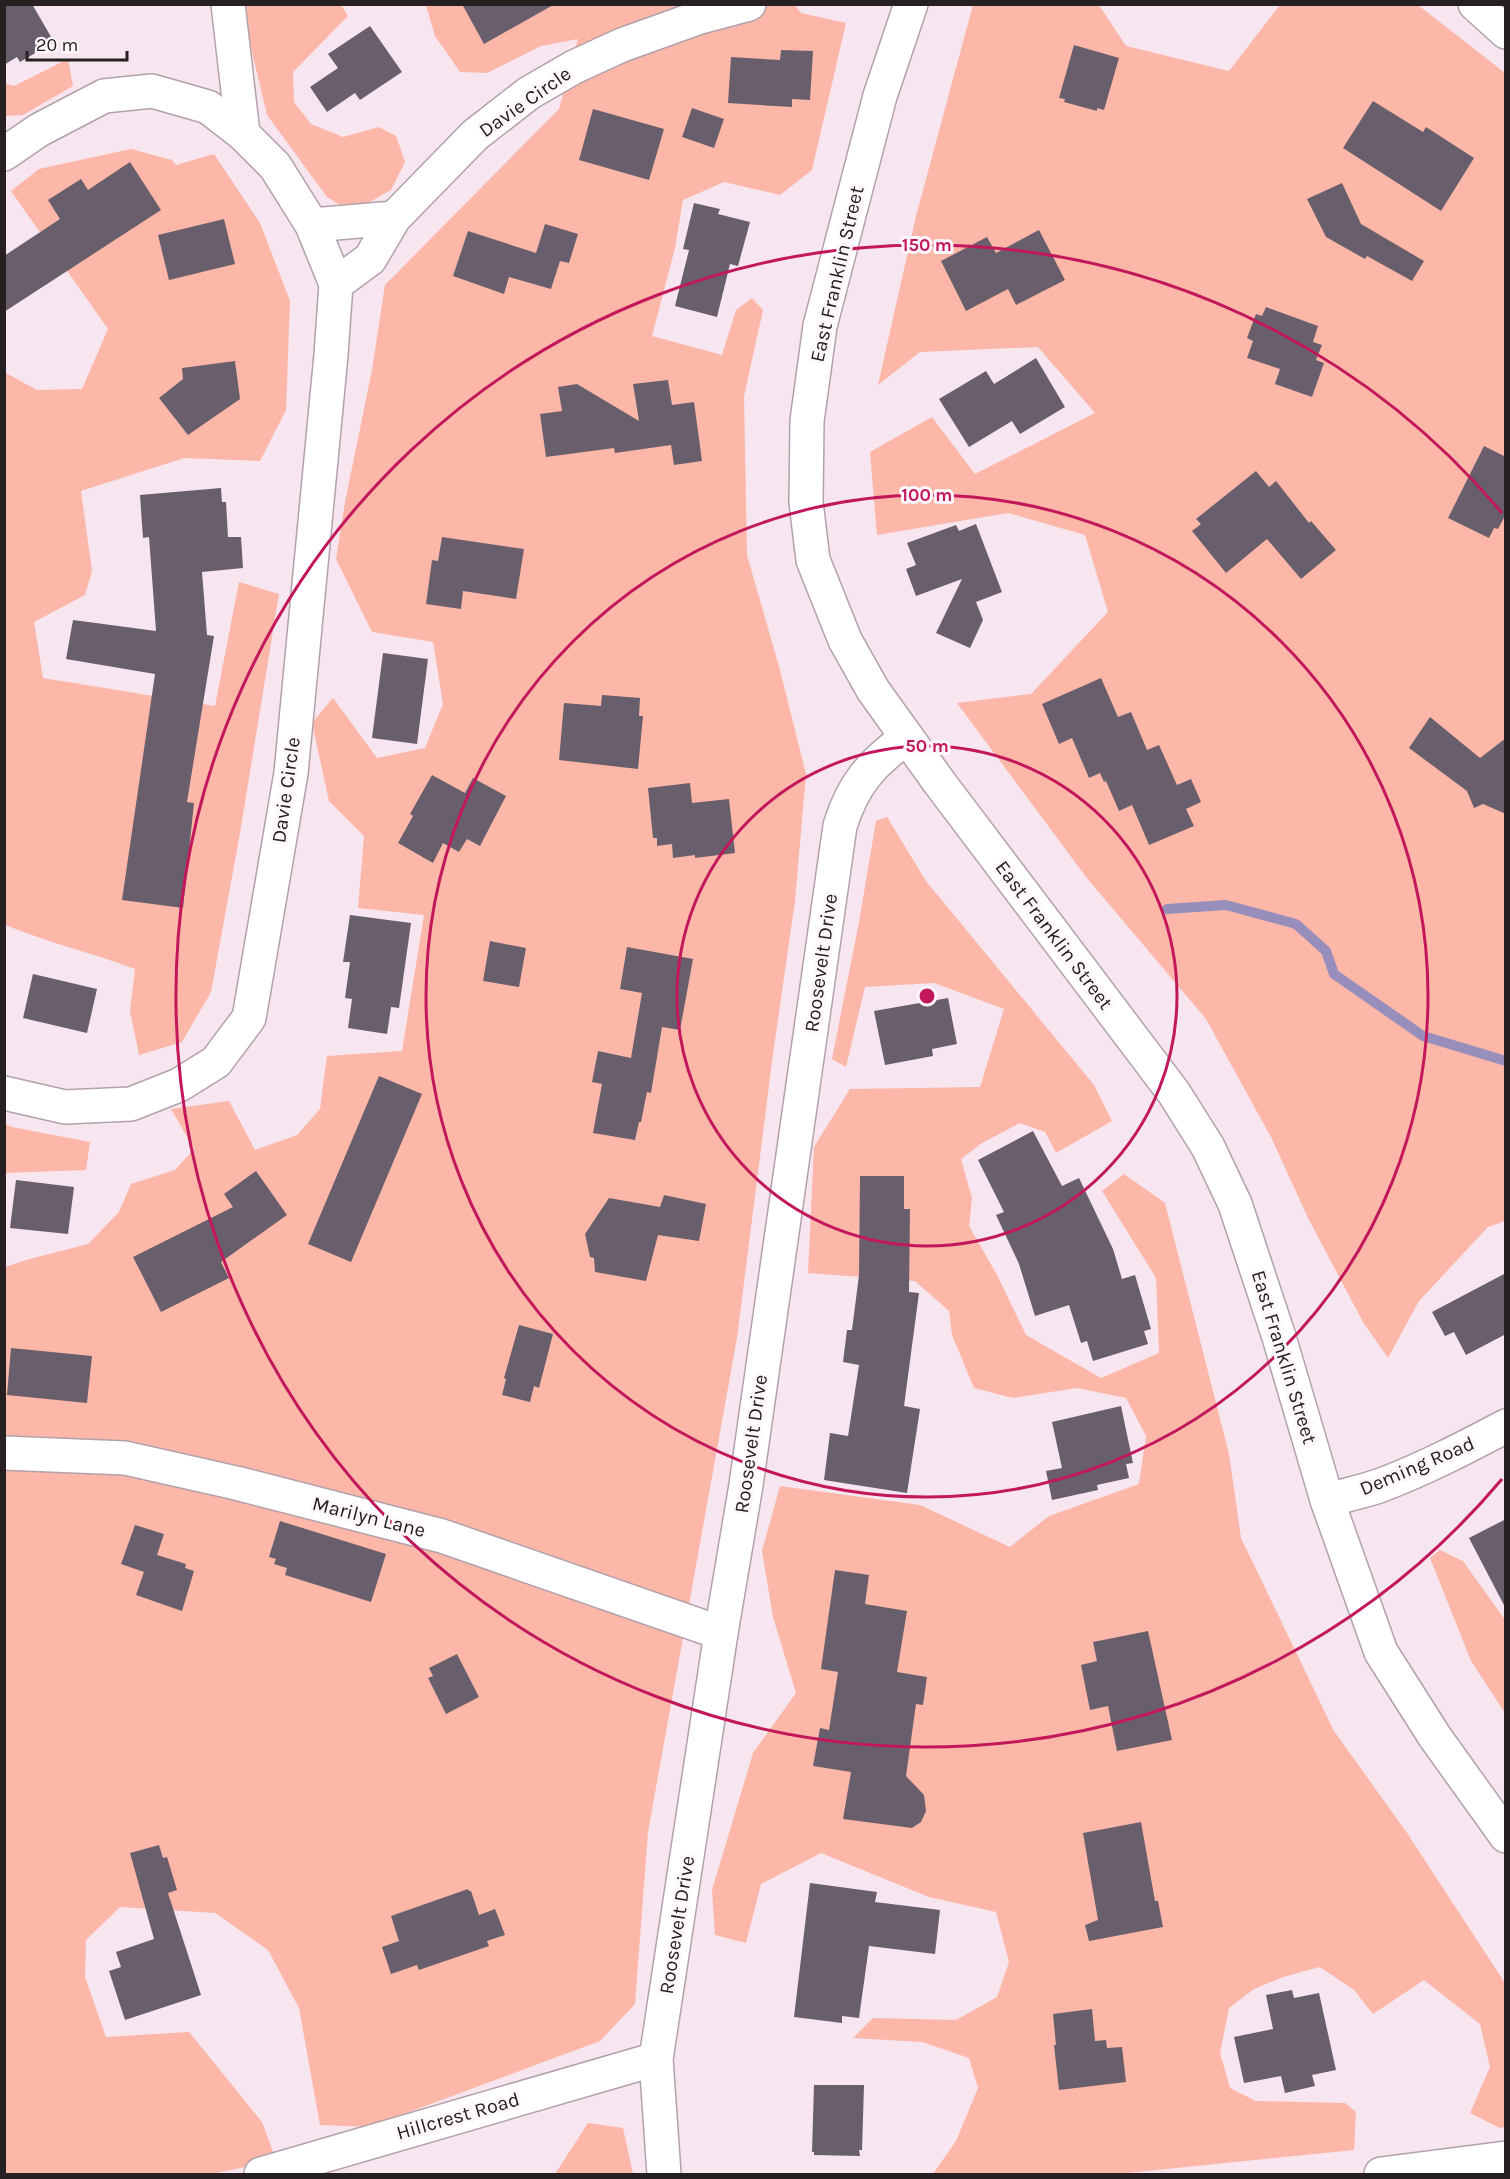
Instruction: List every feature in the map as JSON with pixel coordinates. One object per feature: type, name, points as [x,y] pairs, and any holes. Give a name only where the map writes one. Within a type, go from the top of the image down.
[{"type":"street","points":[[228,4],[243,134]]},
{"type":"street","name":"Davie Circle","points":[[336,284],[370,259],[394,218],[476,135],[529,93],[574,67],[622,45],[700,17],[750,4]]},
{"type":"street","name":"East Franklin Street","points":[[911,4],[880,96],[820,326],[807,421],[806,502],[813,560],[845,640],[873,690],[906,738],[1174,1093],[1208,1147],[1235,1204],[1258,1268],[1327,1500],[1381,1652],[1435,1737],[1506,1836]]},
{"type":"street","points":[[1484,5],[1506,32]]},
{"type":"street","name":"Davie Circle","points":[[4,154],[39,130],[104,96],[152,91],[208,108],[243,134],[274,166],[312,225],[336,284],[291,773],[249,1018],[216,1062],[179,1085],[131,1104],[64,1107],[4,1093]]},
{"type":"street","points":[[312,225],[394,218]]},
{"type":"street","name":"Roosevelt Drive","points":[[664,2175],[656,2059],[746,1485],[840,826],[846,806],[861,779],[883,755],[906,738]]},
{"type":"street","name":"Deming Road","points":[[1327,1500],[1408,1474],[1506,1426]]},
{"type":"street","name":"Marilyn Lane","points":[[4,1453],[125,1458],[247,1486],[442,1536],[721,1633]]},
{"type":"street","name":"Hillcrest Road","points":[[261,2175],[656,2059]]},
{"type":"street","points":[[1381,2175],[1506,2158]]},
{"type":"shaded area","points":[[794,4],[801,13],[846,23],[812,170],[780,195],[724,182],[683,200],[675,248],[652,336],[722,355],[736,310],[752,298],[763,310],[744,396],[747,555],[780,670],[806,774],[795,901],[737,1338],[648,1832],[635,2004],[600,2041],[369,2127],[320,2125],[299,2008],[268,1950],[215,1913],[120,1907],[86,1940],[85,1977],[106,2037],[189,2032],[262,2122],[276,2160],[212,2174],[5,2174],[5,1267],[88,1244],[119,1212],[131,1184],[175,1170],[194,1149],[171,1109],[229,1101],[255,1150],[297,1135],[320,1109],[327,1056],[402,1051],[424,915],[358,908],[364,836],[329,801],[312,723],[333,698],[377,758],[425,748],[443,704],[433,642],[372,632],[336,559],[345,502],[372,370],[385,285],[559,109],[578,39],[541,46],[487,73],[460,72],[435,36],[426,5]]},
{"type":"shaded area","points":[[246,5],[341,5],[348,16],[293,72],[294,102],[311,124],[343,137],[379,127],[396,136],[405,162],[391,190],[352,212],[327,197],[267,115],[251,48]]},
{"type":"shaded area","points":[[973,5],[1099,5],[1126,46],[1229,71],[1280,5],[1418,5],[1505,73],[1505,1221],[1488,1227],[1419,1301],[1388,1358],[1363,1322],[1308,1218],[1272,1139],[1206,1019],[1086,877],[957,703],[1031,694],[1108,612],[1085,535],[1008,513],[877,535],[870,452],[932,417],[975,474],[1095,413],[1038,347],[920,352],[878,385],[916,216]]},
{"type":"shaded area","points":[[68,59],[73,86],[23,115],[5,116],[5,83],[14,86]]},
{"type":"shaded area","points":[[131,149],[172,160],[176,165],[214,154],[260,223],[290,301],[286,410],[260,461],[184,458],[81,491],[92,571],[85,595],[34,622],[43,678],[215,706],[239,582],[279,594],[240,833],[211,992],[182,1042],[139,1055],[130,1011],[135,969],[5,925],[4,372],[37,390],[82,389],[108,329],[11,191],[39,169]]},
{"type":"shaded area","points":[[887,817],[926,881],[1094,1085],[1112,1121],[1056,1153],[1045,1132],[1020,1123],[982,1143],[961,1159],[972,1198],[969,1226],[997,1275],[1026,1335],[1101,1378],[1159,1353],[1156,1278],[1102,1191],[1124,1174],[1165,1203],[1229,1454],[1241,1538],[1334,1731],[1407,1833],[1505,1983],[1505,2127],[1500,2128],[1470,2113],[1490,2067],[1480,2024],[1424,1980],[1373,2014],[1354,1990],[1320,1967],[1283,1977],[1254,1989],[1229,2008],[1220,2053],[1230,2088],[1256,2101],[1345,2103],[1356,2112],[1354,2150],[1117,2174],[933,2174],[956,2141],[978,2088],[969,2058],[922,2042],[853,2038],[873,2018],[956,2020],[997,1997],[1009,1962],[996,1912],[929,1897],[821,1853],[761,1884],[746,1943],[715,1935],[712,1890],[753,1753],[796,1693],[773,1617],[762,1551],[780,1486],[920,1505],[1010,1547],[1049,1516],[1139,1484],[1146,1436],[1126,1398],[1077,1388],[1013,1398],[974,1388],[952,1335],[949,1311],[915,1281],[808,1273],[814,1147],[850,1089],[980,1087],[1004,1009],[934,983],[865,987],[846,1067],[832,1059],[876,821]]},
{"type":"shaded area","points":[[5,1124],[90,1142],[86,1170],[5,1173]]},
{"type":"shaded area","points":[[1440,1550],[1463,1561],[1505,1620],[1505,1713],[1471,1661],[1430,1558]]},
{"type":"shaded area","points":[[588,2123],[623,2128],[633,2174],[555,2174]]},
{"type":"building","points":[[4,4],[32,4],[54,42],[20,62],[17,57],[4,65]]},
{"type":"building","points":[[462,4],[555,4],[484,44]]},
{"type":"building","points":[[370,26],[402,72],[360,100],[355,93],[327,112],[310,87],[338,68],[328,54]]},
{"type":"building","points":[[1074,45],[1119,58],[1104,110],[1097,108],[1097,111],[1064,102],[1065,99],[1059,98]]},
{"type":"building","points":[[781,50],[813,51],[810,100],[792,99],[792,107],[728,103],[731,57],[780,60]]},
{"type":"building","points":[[1373,101],[1423,132],[1426,127],[1474,158],[1441,211],[1343,148]]},
{"type":"building","points":[[692,108],[724,119],[714,148],[682,137]]},
{"type":"building","points":[[593,109],[664,129],[649,180],[579,160]]},
{"type":"building","points":[[130,162],[161,210],[4,312],[4,256],[60,219],[48,200],[81,179],[88,190]]},
{"type":"building","points":[[1342,183],[1361,224],[1424,261],[1412,281],[1367,256],[1365,259],[1326,237],[1307,199]]},
{"type":"building","points":[[694,203],[720,209],[718,214],[750,222],[738,266],[730,264],[717,317],[675,306],[689,250],[683,249]]},
{"type":"building","points":[[224,219],[235,264],[169,280],[158,235]]},
{"type":"building","points":[[545,224],[578,234],[569,263],[560,261],[551,289],[509,277],[504,294],[453,276],[468,231],[536,253]]},
{"type":"building","points":[[1039,230],[1065,280],[1016,305],[1008,289],[966,311],[941,261],[987,237],[996,253]]},
{"type":"building","points":[[1266,307],[1318,326],[1313,342],[1322,345],[1316,360],[1324,363],[1312,397],[1275,384],[1280,369],[1247,358],[1253,341],[1247,338],[1256,314],[1262,316]]},
{"type":"building","points":[[1036,358],[1065,407],[1020,434],[1012,421],[969,447],[939,399],[986,371],[994,384]]},
{"type":"building","points":[[235,361],[240,399],[188,435],[159,398],[183,379],[182,368]]},
{"type":"building","points":[[668,380],[672,405],[694,402],[702,461],[674,465],[671,445],[615,453],[614,448],[546,457],[540,414],[562,411],[558,387],[577,384],[639,421],[633,384]]},
{"type":"building","points":[[1484,446],[1506,457],[1506,514],[1498,529],[1494,528],[1489,538],[1448,518]]},
{"type":"building","points":[[1256,471],[1269,487],[1276,481],[1309,523],[1311,521],[1336,550],[1301,579],[1267,539],[1226,573],[1192,531],[1201,524],[1196,519]]},
{"type":"building","points":[[221,488],[222,502],[226,502],[228,537],[241,537],[243,568],[202,572],[207,635],[214,636],[187,802],[194,803],[183,908],[122,900],[155,674],[66,659],[73,620],[156,631],[149,537],[143,538],[140,495]]},
{"type":"building","points":[[976,524],[1002,592],[976,602],[983,620],[970,648],[936,633],[962,579],[916,596],[906,569],[916,565],[907,543],[956,525],[959,531]]},
{"type":"building","points":[[442,537],[524,549],[516,599],[463,591],[461,609],[426,604],[432,560],[438,561]]},
{"type":"building","points":[[383,653],[428,659],[417,744],[372,738]]},
{"type":"building","points":[[1101,678],[1118,717],[1131,712],[1147,750],[1159,745],[1177,785],[1191,779],[1201,802],[1186,809],[1194,826],[1149,845],[1132,805],[1119,811],[1100,773],[1089,778],[1072,738],[1059,744],[1042,704]]},
{"type":"building","points":[[602,695],[640,698],[639,716],[643,716],[638,769],[559,760],[564,703],[601,706]]},
{"type":"building","points":[[1430,717],[1480,758],[1506,738],[1506,814],[1483,804],[1474,808],[1467,791],[1409,748]]},
{"type":"building","points":[[432,775],[465,793],[473,778],[506,796],[480,846],[467,839],[459,852],[443,843],[433,863],[398,843],[413,816],[410,814]]},
{"type":"building","points":[[690,783],[692,803],[729,799],[735,853],[673,858],[672,844],[657,846],[657,838],[653,838],[648,788]]},
{"type":"building","points":[[350,915],[411,923],[399,1008],[391,1007],[387,1034],[348,1028],[352,999],[345,998],[350,962],[343,962]]},
{"type":"building","points":[[490,941],[526,948],[519,987],[483,981]]},
{"type":"building","points":[[627,947],[693,959],[680,1030],[662,1027],[651,1093],[647,1092],[635,1140],[593,1133],[602,1084],[592,1082],[598,1051],[631,1058],[642,993],[620,989]]},
{"type":"building","points":[[33,974],[97,989],[87,1033],[23,1018]]},
{"type":"building","points":[[948,998],[957,1044],[932,1049],[933,1056],[885,1065],[874,1011]]},
{"type":"building","points":[[379,1076],[422,1094],[351,1262],[308,1244]]},
{"type":"building","points":[[1033,1131],[1062,1186],[1079,1178],[1113,1249],[1122,1279],[1135,1275],[1151,1329],[1144,1331],[1148,1344],[1093,1361],[1087,1341],[1081,1343],[1069,1305],[1035,1316],[1019,1264],[996,1215],[1004,1212],[978,1160]]},
{"type":"building","points":[[256,1171],[287,1215],[221,1262],[229,1278],[161,1312],[133,1257],[233,1207],[224,1194]]},
{"type":"building","points":[[860,1176],[904,1176],[904,1209],[910,1209],[909,1292],[919,1293],[904,1406],[920,1409],[907,1493],[824,1480],[830,1433],[848,1436],[859,1365],[843,1362],[847,1330],[852,1330],[859,1275]]},
{"type":"building","points":[[16,1180],[74,1187],[68,1234],[10,1228]]},
{"type":"building","points":[[664,1195],[706,1204],[699,1241],[658,1235],[646,1281],[595,1272],[594,1258],[590,1257],[585,1234],[609,1198],[660,1207]]},
{"type":"building","points":[[1506,1273],[1506,1334],[1466,1355],[1454,1332],[1445,1336],[1432,1312]]},
{"type":"building","points":[[519,1325],[553,1334],[539,1388],[534,1386],[530,1402],[502,1395],[506,1379],[504,1378]]},
{"type":"building","points":[[11,1348],[92,1356],[87,1403],[7,1395]]},
{"type":"building","points":[[1121,1406],[1133,1463],[1126,1464],[1129,1478],[1097,1485],[1098,1490],[1052,1500],[1046,1471],[1062,1468],[1052,1422]]},
{"type":"building","points":[[1506,1519],[1506,1609],[1469,1538]]},
{"type":"building","points":[[280,1521],[386,1554],[371,1602],[285,1575],[287,1568],[274,1564],[276,1559],[269,1557]]},
{"type":"building","points":[[135,1525],[164,1534],[157,1555],[186,1564],[185,1568],[194,1571],[182,1611],[136,1595],[144,1572],[121,1564]]},
{"type":"building","points":[[835,1570],[869,1575],[865,1604],[907,1611],[897,1672],[927,1677],[923,1705],[916,1704],[906,1776],[924,1795],[926,1811],[921,1822],[912,1828],[843,1819],[851,1772],[813,1766],[820,1728],[829,1730],[838,1672],[821,1669]]},
{"type":"building","points":[[1148,1631],[1172,1740],[1117,1751],[1108,1706],[1090,1710],[1081,1665],[1097,1661],[1093,1642]]},
{"type":"building","points":[[457,1654],[479,1697],[446,1714],[428,1678],[433,1676],[429,1668]]},
{"type":"building","points":[[1141,1822],[1155,1901],[1158,1901],[1163,1927],[1089,1941],[1085,1925],[1098,1920],[1083,1833]]},
{"type":"building","points":[[159,1845],[163,1858],[167,1857],[177,1890],[168,1893],[201,1995],[125,2020],[109,1971],[121,1967],[116,1952],[154,1939],[130,1853]]},
{"type":"building","points":[[810,1883],[877,1892],[875,1902],[940,1910],[935,1954],[869,1946],[859,2018],[842,2016],[842,2023],[794,2017]]},
{"type":"building","points":[[468,1889],[471,1891],[479,1915],[495,1909],[505,1935],[487,1941],[489,1946],[419,1970],[417,1965],[391,1974],[382,1947],[399,1941],[391,1916]]},
{"type":"building","points":[[1292,1990],[1294,1998],[1319,1993],[1336,2070],[1312,2075],[1315,2086],[1285,2093],[1281,2076],[1244,2083],[1234,2037],[1273,2029],[1266,1995]]},
{"type":"building","points":[[1092,2009],[1095,2041],[1106,2040],[1107,2048],[1122,2047],[1126,2082],[1059,2090],[1053,2014]]},
{"type":"building","points":[[814,2085],[864,2085],[860,2156],[814,2155],[812,2152]]},
{"type":"waterway","points":[[1167,909],[1226,905],[1296,924],[1326,951],[1334,974],[1423,1036],[1506,1061]]}]
